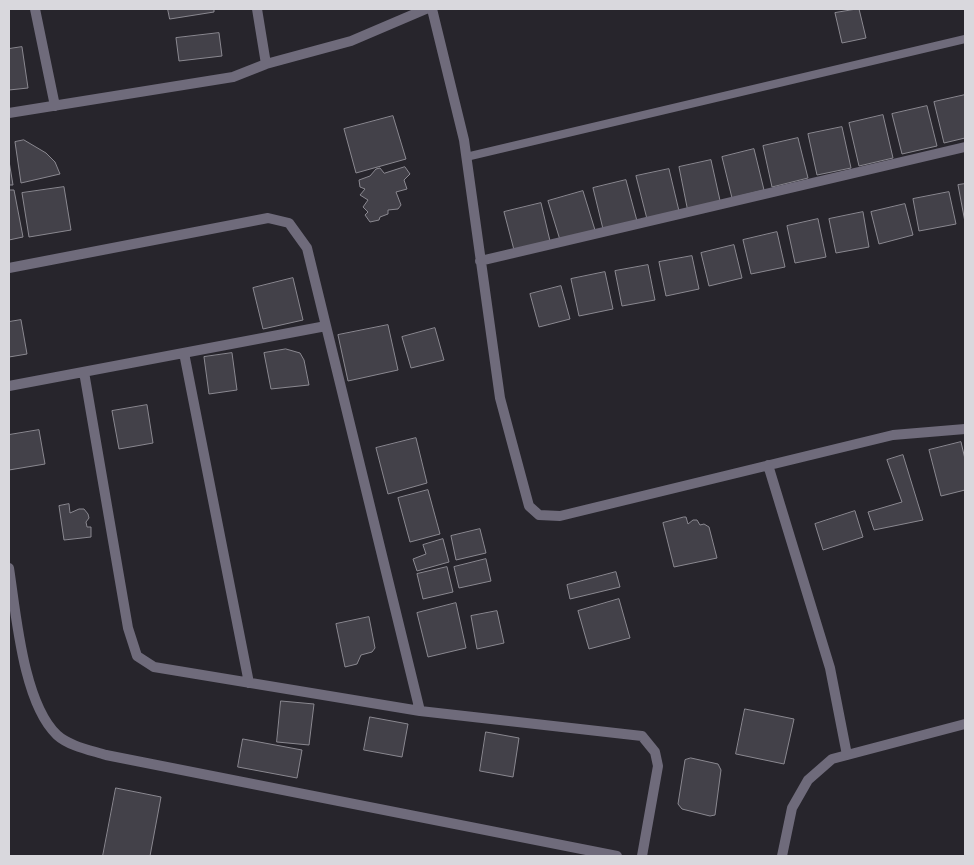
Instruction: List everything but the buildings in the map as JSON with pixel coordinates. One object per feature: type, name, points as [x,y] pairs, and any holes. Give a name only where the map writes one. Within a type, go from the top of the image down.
[{"type":"street","points":[[35,9],[55,106]]},
{"type":"street","points":[[257,9],[266,64]]},
{"type":"street","points":[[9,113],[233,77],[266,64],[351,41],[426,9]]},
{"type":"street","points":[[432,9],[464,140],[500,398],[529,506],[539,515],[560,516],[892,435],[965,429]]},
{"type":"street","points":[[480,261],[965,147]]},
{"type":"street","points":[[9,268],[268,218],[289,223],[307,248],[420,711]]},
{"type":"street","points":[[9,386],[326,326]]},
{"type":"street","points":[[184,353],[249,683]]},
{"type":"street","points":[[84,372],[128,628],[137,656],[154,667],[420,711],[642,736],[655,752],[658,766],[642,856]]},
{"type":"street","points":[[768,465],[830,668],[847,755]]},
{"type":"street","points":[[9,568],[28,678],[41,712],[57,735],[73,744],[116,757],[616,856]]},
{"type":"street","points":[[782,856],[792,808],[808,780],[832,759],[965,724]]},
{"type":"lane","points":[[466,157],[965,39]]}]
